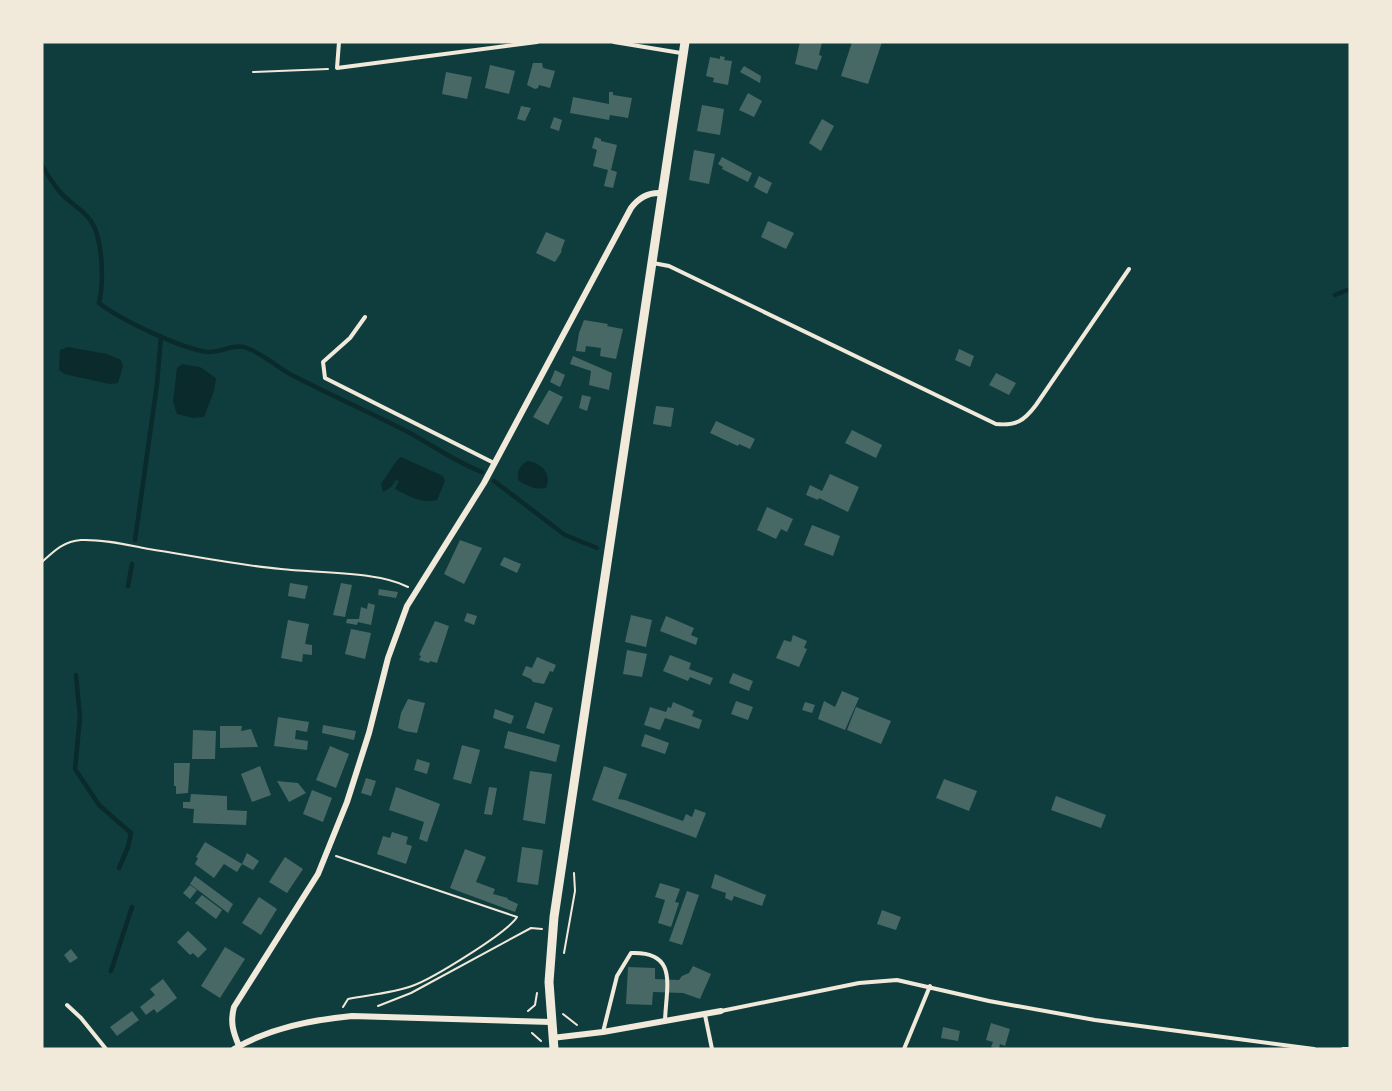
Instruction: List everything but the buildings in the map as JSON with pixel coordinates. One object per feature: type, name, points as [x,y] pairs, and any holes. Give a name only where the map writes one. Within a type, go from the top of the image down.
[{"type":"street","points":[[554,1049],[549,976],[554,917],[685,42]]},
{"type":"street","points":[[551,1022],[372,1016],[337,1017],[280,1029],[237,1048],[231,1018],[234,1007],[318,874],[347,802],[399,624],[416,591],[494,464],[631,208],[645,196],[662,193]]},
{"type":"street","points":[[552,1038],[603,1032],[721,1011]]},
{"type":"lane","points":[[339,42],[337,68],[537,42]]},
{"type":"lane","points":[[614,42],[683,53]]},
{"type":"lane","points":[[652,263],[669,266],[996,424],[1008,425],[1026,418],[1129,269]]},
{"type":"lane","points":[[365,317],[350,338],[323,362],[325,378],[494,464]]},
{"type":"lane","points":[[603,1032],[617,976],[632,953],[648,952],[665,965],[667,973],[665,1021]]},
{"type":"lane","points":[[721,1011],[870,982],[897,980],[989,1001],[1095,1020],[1314,1049]]},
{"type":"lane","points":[[904,1049],[930,986]]},
{"type":"lane","points":[[67,1005],[81,1018],[106,1049]]},
{"type":"lane","points":[[705,1014],[712,1049]]},
{"type":"lane","points":[[1342,1049],[1350,1049]]},
{"type":"path","points":[[253,72],[337,68]]},
{"type":"path","points":[[42,562],[61,546],[82,540],[281,570],[375,578],[398,582],[416,591]]},
{"type":"path","points":[[327,853],[517,917],[510,926],[487,942],[413,986],[348,999],[337,1017]]},
{"type":"path","points":[[372,1016],[371,1008],[411,993],[531,928],[542,929]]},
{"type":"path","points":[[527,1031],[536,1035],[543,1046]]},
{"type":"water","points":[[68,347],[107,354],[121,360],[123,366],[118,383],[110,384],[64,374],[59,370],[60,350]]},
{"type":"water","points":[[182,364],[200,367],[216,378],[214,391],[204,417],[193,418],[177,414],[173,402],[177,368]]},
{"type":"water","points":[[401,457],[443,476],[445,481],[437,500],[415,499],[395,489],[399,481],[396,480],[383,492],[381,484]]},
{"type":"water","points":[[528,461],[545,470],[548,478],[546,488],[531,487],[518,480],[520,468]]},
{"type":"waterway","points":[[42,165],[57,189],[88,217],[95,229],[101,261],[102,284],[99,303],[109,310],[151,332],[196,349],[212,352],[242,347],[253,351],[290,374],[406,431],[482,472]]},
{"type":"waterway","points":[[1335,295],[1350,289]]},
{"type":"waterway","points":[[135,540],[157,384],[161,336]]},
{"type":"waterway","points":[[494,481],[565,535],[597,548]]},
{"type":"waterway","points":[[128,586],[132,564]]},
{"type":"waterway","points":[[76,675],[80,717],[75,769],[99,805],[131,833],[119,868]]},
{"type":"waterway","points":[[111,971],[132,907]]}]
